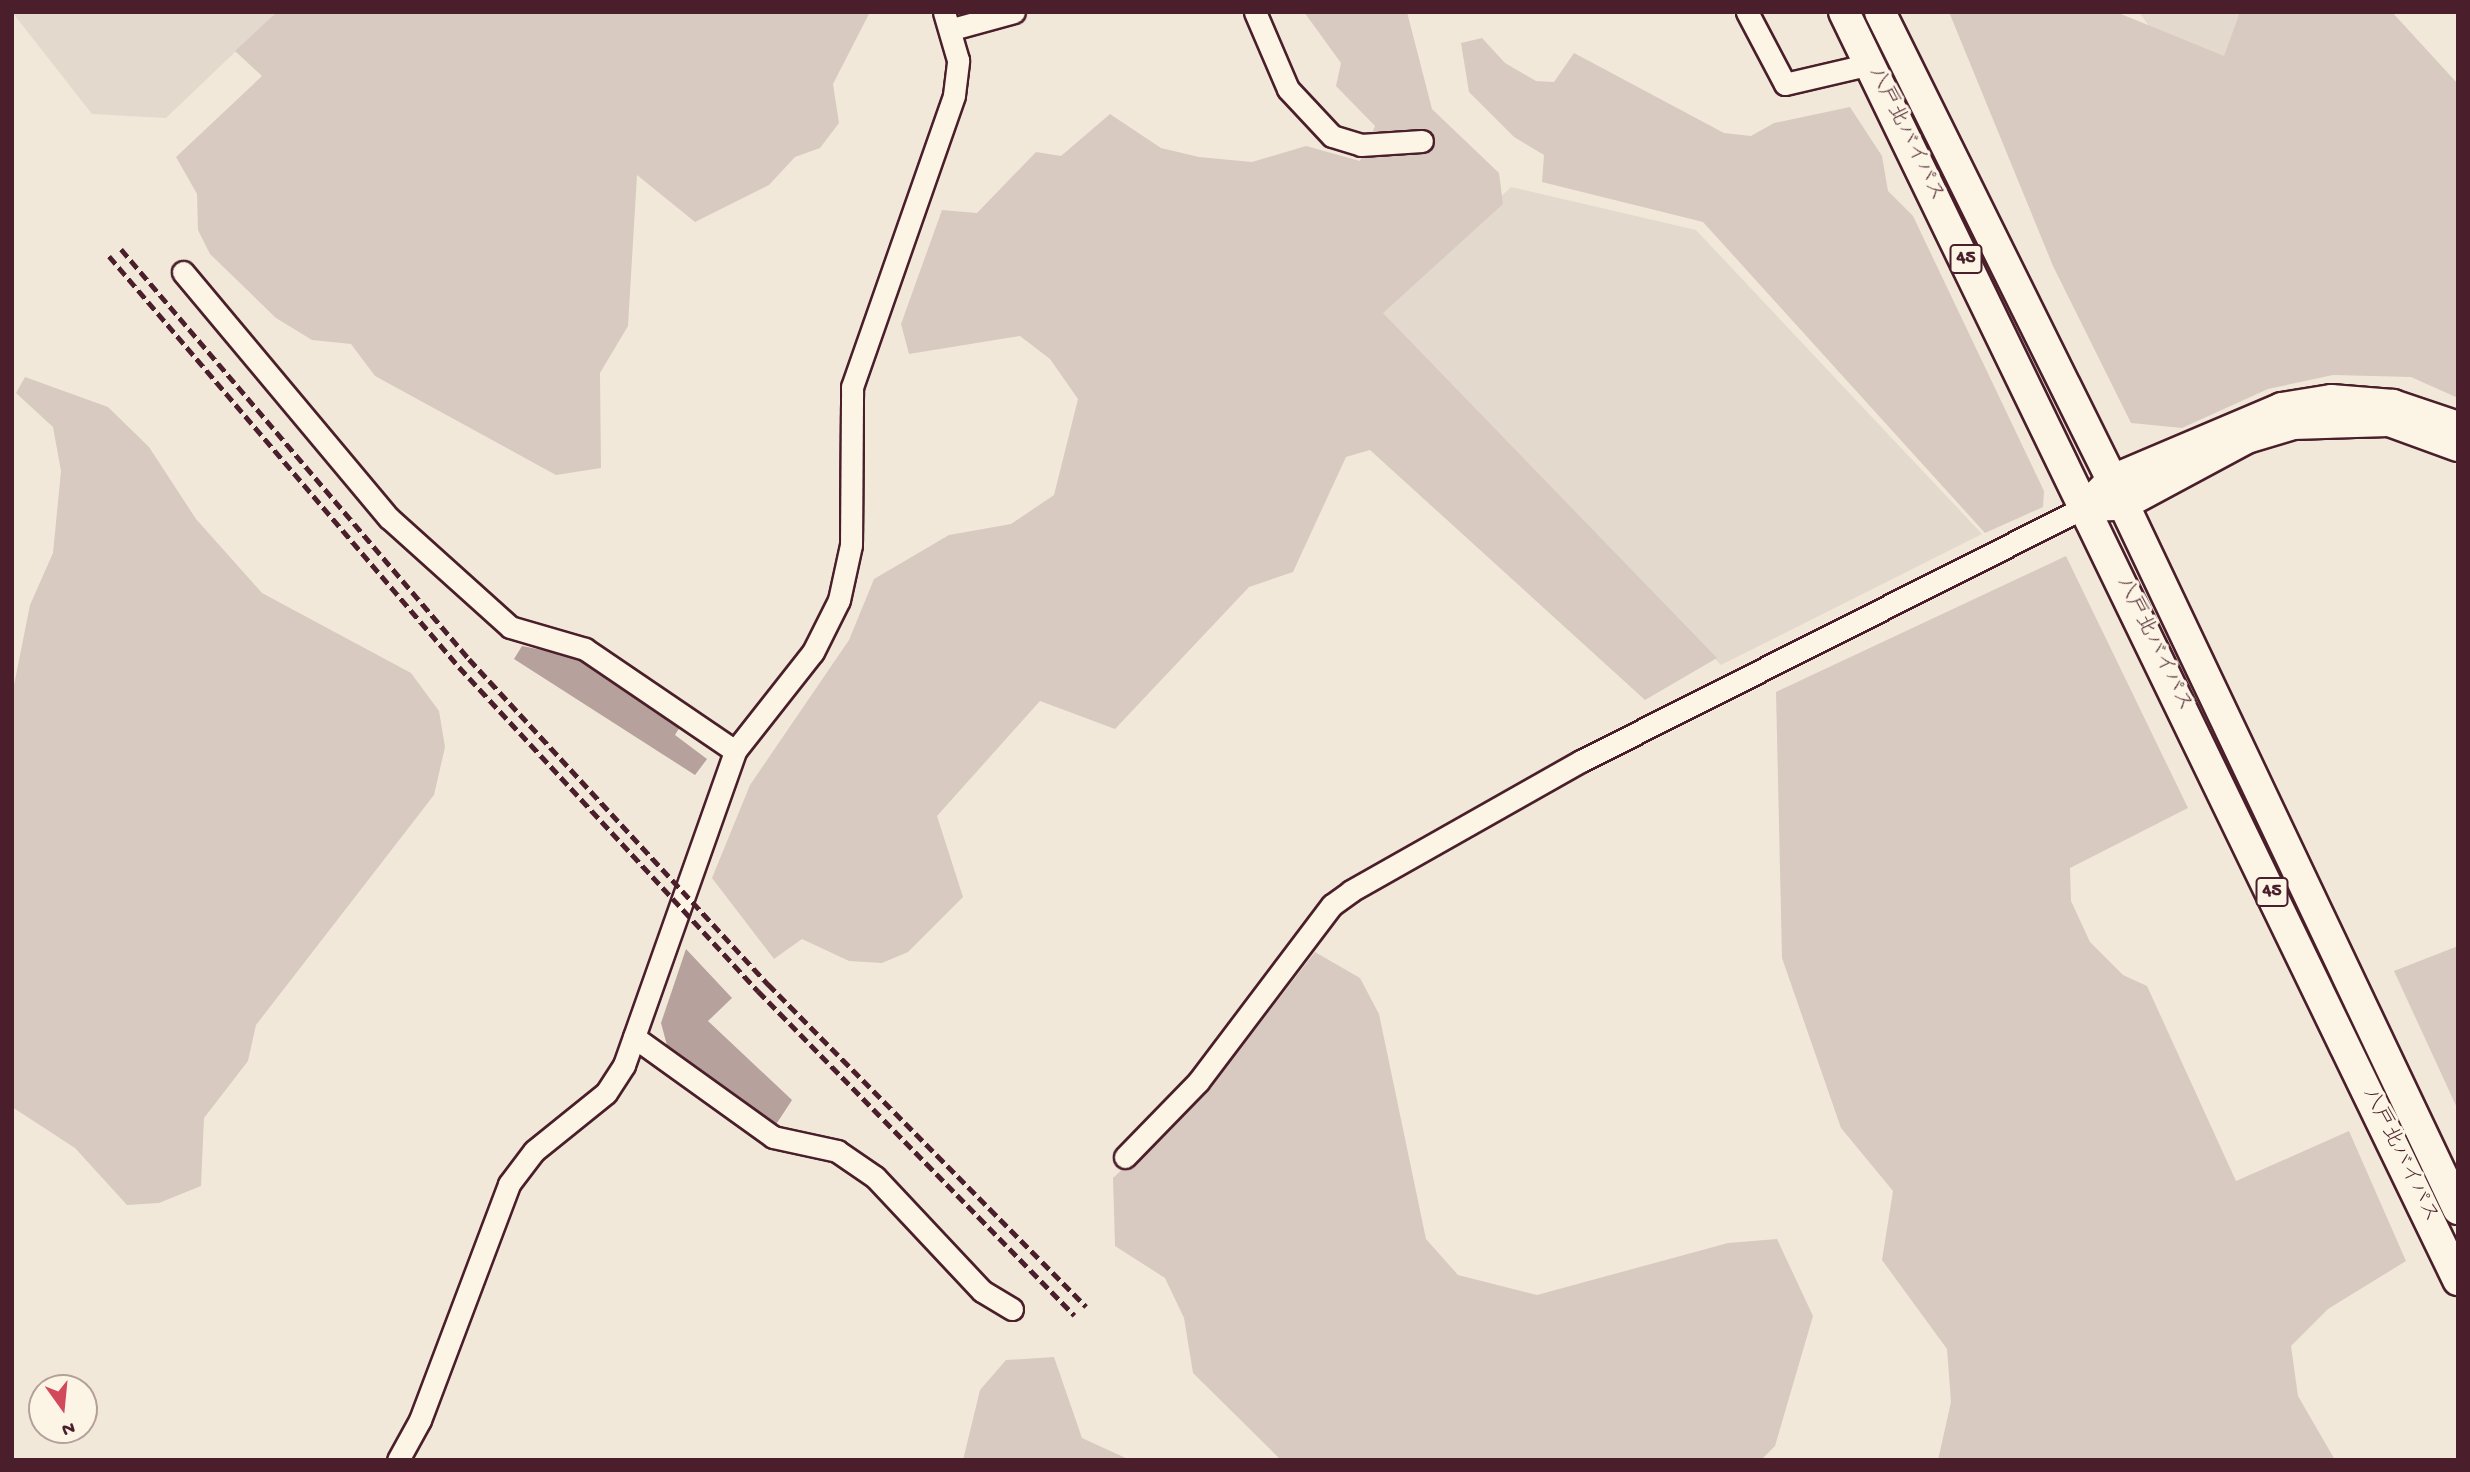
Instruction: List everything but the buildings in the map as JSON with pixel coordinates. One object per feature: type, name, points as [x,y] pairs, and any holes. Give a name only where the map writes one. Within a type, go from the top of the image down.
[{"type":"highway","name":"八戸北バイパス","points":[[1844,12],[2087,506],[2458,1280]]},
{"type":"highway","name":"八戸北バイパス","points":[[1880,12],[2117,492],[2458,1209]]},
{"type":"highway","points":[[2087,506],[2282,408],[2331,400],[2393,405],[2458,426]]},
{"type":"highway","points":[[2117,492],[2247,438],[2293,424],[2389,421],[2458,446]]},
{"type":"street","points":[[398,1460],[420,1420],[509,1184],[534,1152],[606,1093],[635,1037],[735,751],[813,652],[839,600],[851,545],[852,387],[954,95],[948,21],[1014,12]]},
{"type":"street","points":[[1255,12],[1288,89],[1332,136],[1361,145],[1422,141]]},
{"type":"street","points":[[1747,12],[1785,83],[1871,64]]},
{"type":"street","points":[[183,272],[389,518],[510,627],[585,649],[735,751]]},
{"type":"street","points":[[1125,1157],[1198,1082],[1332,905],[1351,891],[1581,761],[2087,506]]},
{"type":"street","points":[[635,1037],[773,1137],[837,1151],[875,1177],[982,1292],[1012,1309]]},
{"type":"shaded area","points":[[12,12],[277,12],[166,118],[92,114]]},
{"type":"shaded area","points":[[277,12],[870,12],[833,84],[839,123],[820,148],[795,157],[769,185],[695,222],[637,175],[628,326],[600,373],[601,468],[556,475],[375,376],[351,344],[312,340],[276,318],[210,254],[198,230],[197,194],[176,157],[262,76],[235,51]]},
{"type":"shaded area","points":[[1304,12],[1407,12],[1432,109],[1499,173],[1503,204],[1383,313],[1717,658],[1645,700],[1370,450],[1346,457],[1293,572],[1249,587],[1115,729],[1040,701],[937,816],[963,897],[908,952],[882,963],[849,961],[802,939],[774,959],[712,878],[750,785],[849,640],[874,579],[949,535],[1011,524],[1054,495],[1078,399],[1050,359],[1020,336],[909,354],[901,324],[942,210],[977,213],[1036,152],[1061,156],[1110,114],[1161,148],[1199,157],[1252,162],[1306,146],[1360,161],[1375,126],[1336,86],[1341,63]]},
{"type":"shaded area","points":[[1949,12],[2116,12],[2224,56],[2240,12],[2392,12],[2458,84],[2458,398],[2411,377],[2333,375],[2268,389],[2182,428],[2131,423],[2053,266]]},
{"type":"shaded area","points":[[2139,12],[2280,12],[2192,87]]},
{"type":"shaded area","points":[[1482,38],[1505,63],[1536,81],[1554,82],[1574,53],[1724,133],[1751,136],[1774,123],[1850,107],[1882,156],[1888,191],[1913,216],[2044,491],[2043,507],[1985,533],[1703,222],[1542,182],[1544,155],[1514,137],[1469,92],[1461,43]]},
{"type":"shaded area","points":[[1511,187],[1696,230],[1982,534],[1721,665],[1378,312]]},
{"type":"shaded area","points":[[25,377],[108,407],[149,447],[196,519],[262,593],[411,673],[439,711],[445,747],[434,795],[256,1025],[248,1061],[204,1118],[201,1186],[159,1203],[127,1205],[75,1148],[12,1107],[12,695],[30,605],[53,553],[61,471],[53,427],[16,393]]},
{"type":"shaded area","points":[[2066,556],[2188,808],[2070,868],[2071,901],[2090,942],[2123,975],[2147,986],[2236,1181],[2349,1131],[2406,1261],[2328,1309],[2291,1346],[2298,1396],[2335,1460],[1938,1460],[1951,1402],[1947,1349],[1882,1260],[1893,1191],[1841,1128],[1782,958],[1776,692]]},
{"type":"shaded area","points":[[522,646],[578,657],[681,725],[675,735],[707,759],[695,775],[514,659]]},
{"type":"shaded area","points":[[2458,946],[2458,1110],[2394,971]]},
{"type":"shaded area","points":[[686,949],[732,998],[708,1021],[792,1100],[775,1126],[668,1049],[661,1023]]},
{"type":"shaded area","points":[[1315,952],[1360,978],[1379,1014],[1426,1239],[1458,1275],[1537,1295],[1728,1243],[1777,1239],[1813,1316],[1775,1446],[1761,1460],[1281,1460],[1193,1373],[1184,1318],[1165,1278],[1115,1246],[1113,1178],[1213,1084]]},
{"type":"shaded area","points":[[1054,1357],[1082,1438],[1130,1460],[963,1460],[980,1390],[1006,1360]]},
{"type":"railway","points":[[121,249],[469,659],[768,984],[1086,1307]]},
{"type":"railway","points":[[109,256],[459,667],[758,991],[1074,1315]]}]
